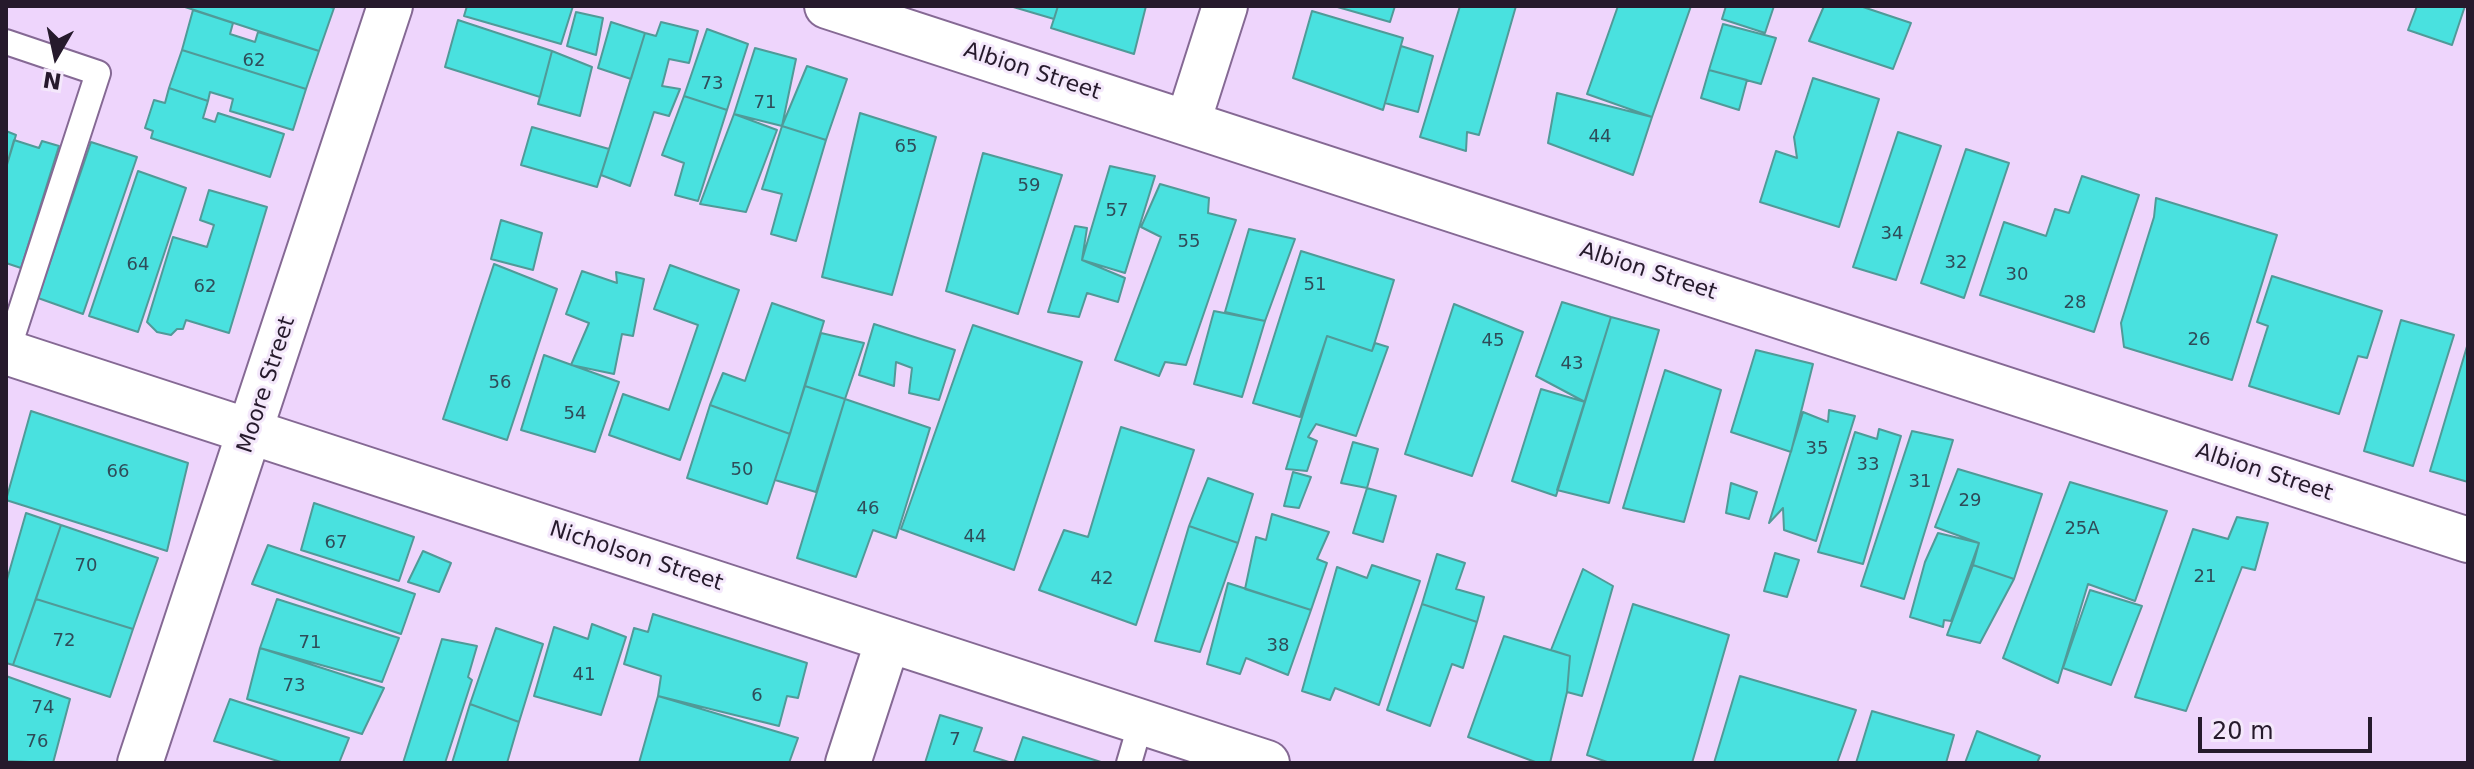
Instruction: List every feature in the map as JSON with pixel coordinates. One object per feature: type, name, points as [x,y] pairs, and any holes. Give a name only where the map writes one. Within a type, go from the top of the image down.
[{"type":"street","name":"Moore Street","points":[[140,763],[390,6]]},
{"type":"street","name":"Albion Street","points":[[827,6],[2468,540]]},
{"type":"street","points":[[1188,122],[1225,6]]},
{"type":"street","name":"Nicholson Street","points":[[7,352],[1267,763]]},
{"type":"street","points":[[848,763],[888,640]]},
{"type":"lane","points":[[6,42],[98,73],[7,352]]},
{"type":"lane","points":[[1129,763],[1141,722]]},
{"type":"building","points":[[182,6],[326,6],[334,8],[319,51]]},
{"type":"building","points":[[467,6],[573,6],[561,44],[464,16]]},
{"type":"building","points":[[1010,6],[1058,6],[1054,19]]},
{"type":"building","points":[[1058,6],[1146,6],[1134,54],[1051,28]]},
{"type":"building","points":[[1334,6],[1395,6],[1390,22]]},
{"type":"building","points":[[1460,6],[1516,6],[1479,135],[1467,132],[1466,151],[1420,137]]},
{"type":"building","points":[[1618,6],[1691,6],[1652,117],[1587,94]]},
{"type":"building","points":[[1726,6],[1774,6],[1765,33],[1722,19]]},
{"type":"building","points":[[1824,6],[1860,6],[1911,23],[1893,69],[1809,41]]},
{"type":"building","points":[[2417,6],[2465,6],[2452,45],[2408,30]]},
{"type":"building","points":[[193,10],[233,23],[230,34],[255,42],[258,32],[319,51],[306,89],[182,50]]},
{"type":"building","points":[[1312,11],[1403,38],[1383,110],[1293,78]]},
{"type":"building","points":[[576,12],[603,18],[596,55],[567,46]]},
{"type":"building","points":[[458,20],[552,51],[540,97],[445,67]]},
{"type":"building","points":[[611,22],[645,33],[631,79],[598,68]]},
{"type":"building","points":[[661,22],[698,31],[689,63],[669,59],[662,86],[680,89],[669,116],[654,112],[630,186],[601,175],[645,33],[656,36]]},
{"type":"building","points":[[1723,24],[1776,38],[1761,84],[1709,70]]},
{"type":"building","points":[[707,29],[748,44],[727,110],[684,96]]},
{"type":"building","points":[[1401,46],[1433,56],[1418,112],[1385,103]]},
{"type":"building","points":[[755,48],[796,59],[782,126],[734,114]]},
{"type":"building","points":[[182,50],[306,89],[293,130],[230,111],[233,99],[210,92],[208,101],[169,88]]},
{"type":"building","points":[[552,51],[592,67],[580,116],[538,104]]},
{"type":"building","points":[[807,66],[847,79],[826,140],[782,126]]},
{"type":"building","points":[[1709,70],[1747,80],[1739,110],[1701,98]]},
{"type":"building","points":[[1813,78],[1879,99],[1839,227],[1760,202],[1776,151],[1797,158],[1794,137]]},
{"type":"building","points":[[169,88],[208,101],[203,118],[215,122],[218,113],[284,134],[270,177],[151,138],[153,131],[145,128],[154,100],[165,103]]},
{"type":"building","points":[[1557,93],[1652,117],[1633,175],[1548,143]]},
{"type":"building","points":[[684,96],[727,110],[698,201],[675,195],[684,163],[662,155]]},
{"type":"building","points":[[860,113],[936,137],[892,295],[822,277]]},
{"type":"building","points":[[734,114],[777,130],[746,212],[700,204]]},
{"type":"building","points":[[782,126],[826,140],[796,241],[771,234],[782,194],[762,189]]},
{"type":"building","points":[[532,127],[609,149],[597,187],[521,165]]},
{"type":"building","points":[[6,131],[16,135],[6,168]]},
{"type":"building","points":[[1898,132],[1941,146],[1896,280],[1853,267]]},
{"type":"building","points":[[14,140],[39,148],[42,141],[59,146],[21,268],[6,263],[6,168]]},
{"type":"building","points":[[91,142],[137,157],[83,314],[38,298]]},
{"type":"building","points":[[1966,149],[2009,163],[1964,298],[1921,283]]},
{"type":"building","points":[[983,153],[1062,175],[1018,314],[946,291]]},
{"type":"building","points":[[1110,166],[1155,176],[1125,273],[1082,260]]},
{"type":"building","points":[[138,171],[186,188],[138,332],[89,316]]},
{"type":"building","points":[[2082,176],[2139,195],[2094,332],[1980,295],[2004,222],[2046,236],[2055,209],[2069,213]]},
{"type":"building","points":[[1160,184],[1209,198],[1208,213],[1236,220],[1186,365],[1165,362],[1159,376],[1115,360],[1161,237],[1141,227]]},
{"type":"building","points":[[209,190],[267,207],[229,333],[186,320],[183,329],[177,329],[171,335],[157,332],[147,322],[173,237],[207,247],[214,225],[200,220]]},
{"type":"building","points":[[2156,198],[2277,235],[2232,380],[2124,347],[2121,323],[2154,217]]},
{"type":"building","points":[[501,220],[542,233],[533,270],[491,259]]},
{"type":"building","points":[[1075,226],[1087,228],[1082,260],[1125,278],[1118,302],[1087,293],[1079,317],[1048,312]]},
{"type":"building","points":[[1249,229],[1295,239],[1265,321],[1225,312]]},
{"type":"building","points":[[1301,251],[1394,280],[1372,351],[1327,336],[1300,417],[1253,403]]},
{"type":"building","points":[[494,264],[557,289],[507,440],[443,419]]},
{"type":"building","points":[[670,265],[739,290],[680,460],[609,435],[623,394],[669,410],[698,325],[654,309]]},
{"type":"building","points":[[582,271],[617,283],[616,272],[644,279],[633,336],[622,334],[614,374],[571,365],[589,323],[566,314]]},
{"type":"building","points":[[2272,276],[2382,311],[2367,358],[2358,356],[2339,414],[2249,386],[2268,326],[2257,322]]},
{"type":"building","points":[[1562,302],[1611,317],[1585,402],[1536,376]]},
{"type":"building","points":[[772,303],[824,321],[790,434],[710,405],[723,373],[745,381]]},
{"type":"building","points":[[1454,304],[1523,332],[1472,476],[1405,454]]},
{"type":"building","points":[[1214,311],[1265,321],[1242,397],[1194,384]]},
{"type":"building","points":[[1611,317],[1659,330],[1609,503],[1557,490]]},
{"type":"building","points":[[2401,320],[2454,335],[2413,466],[2364,451]]},
{"type":"building","points":[[874,324],[955,350],[939,400],[909,393],[912,368],[896,362],[894,386],[859,375]]},
{"type":"building","points":[[973,325],[1082,362],[1014,570],[901,529]]},
{"type":"building","points":[[821,333],[864,343],[845,399],[805,386]]},
{"type":"building","points":[[1327,336],[1372,351],[1375,343],[1388,347],[1356,436],[1316,424],[1308,437],[1317,441],[1307,471],[1286,469]]},
{"type":"building","points":[[2468,343],[2468,482],[2430,471]]},
{"type":"building","points":[[1756,350],[1813,364],[1791,452],[1731,432]]},
{"type":"building","points":[[544,355],[619,382],[595,452],[521,430]]},
{"type":"building","points":[[1665,370],[1721,390],[1684,522],[1623,508]]},
{"type":"building","points":[[805,386],[845,399],[816,492],[775,480]]},
{"type":"building","points":[[1541,389],[1585,402],[1556,496],[1512,481]]},
{"type":"building","points":[[845,399],[930,428],[896,538],[873,530],[856,577],[797,558]]},
{"type":"building","points":[[710,405],[790,434],[767,504],[687,478]]},
{"type":"building","points":[[1829,410],[1855,416],[1816,541],[1784,530],[1783,508],[1769,523],[1803,412],[1828,422]]},
{"type":"building","points":[[31,411],[188,463],[167,551],[6,500]]},
{"type":"building","points":[[1121,427],[1194,450],[1136,625],[1039,590],[1064,530],[1088,537]]},
{"type":"building","points":[[1879,429],[1901,436],[1863,564],[1818,552],[1855,432],[1877,439]]},
{"type":"building","points":[[1912,431],[1953,440],[1904,599],[1861,586]]},
{"type":"building","points":[[1353,442],[1378,449],[1367,488],[1341,483]]},
{"type":"building","points":[[1958,469],[2042,494],[2014,579],[1973,565],[1979,543],[1935,527]]},
{"type":"building","points":[[1293,472],[1311,477],[1299,508],[1284,506]]},
{"type":"building","points":[[1208,478],[1253,494],[1238,543],[1189,526]]},
{"type":"building","points":[[2070,482],[2167,511],[2135,601],[2088,584],[2058,683],[2003,658]]},
{"type":"building","points":[[1731,483],[1757,492],[1749,519],[1726,513]]},
{"type":"building","points":[[1367,488],[1396,496],[1383,542],[1353,533]]},
{"type":"building","points":[[314,503],[414,537],[399,581],[301,550]]},
{"type":"building","points":[[26,513],[61,525],[13,665],[6,663],[6,583]]},
{"type":"building","points":[[1272,514],[1329,532],[1317,559],[1327,563],[1311,610],[1245,589],[1256,537],[1266,540]]},
{"type":"building","points":[[2237,517],[2268,523],[2255,570],[2242,567],[2186,711],[2135,697],[2193,529],[2228,539]]},
{"type":"building","points":[[61,525],[158,558],[133,629],[36,599]]},
{"type":"building","points":[[1189,526],[1238,543],[1200,652],[1155,641]]},
{"type":"building","points":[[1938,533],[1979,543],[1951,621],[1944,620],[1943,627],[1910,617],[1925,562]]},
{"type":"building","points":[[268,545],[415,594],[401,634],[252,584]]},
{"type":"building","points":[[423,551],[451,563],[439,592],[408,582]]},
{"type":"building","points":[[1775,553],[1799,560],[1787,597],[1764,591]]},
{"type":"building","points":[[1437,554],[1465,563],[1456,589],[1484,597],[1477,622],[1422,604]]},
{"type":"building","points":[[1372,565],[1420,581],[1379,705],[1335,688],[1330,700],[1302,691],[1337,567],[1367,578]]},
{"type":"building","points":[[1973,565],[2014,579],[1980,643],[1947,635]]},
{"type":"building","points":[[1583,569],[1613,586],[1582,696],[1567,692],[1570,656],[1551,650]]},
{"type":"building","points":[[1228,583],[1311,610],[1288,675],[1246,658],[1240,674],[1207,664]]},
{"type":"building","points":[[2090,590],[2142,606],[2111,685],[2063,668]]},
{"type":"building","points":[[36,599],[133,629],[110,697],[13,665]]},
{"type":"building","points":[[277,599],[399,638],[382,682],[260,648]]},
{"type":"building","points":[[1422,604],[1477,622],[1463,668],[1452,664],[1430,726],[1387,710]]},
{"type":"building","points":[[1633,604],[1729,635],[1692,763],[1610,763],[1587,755]]},
{"type":"building","points":[[653,614],[807,663],[798,698],[787,696],[779,726],[658,696],[661,676],[624,664],[634,628],[648,632]]},
{"type":"building","points":[[592,624],[626,637],[601,715],[534,696],[554,627],[588,639]]},
{"type":"building","points":[[496,628],[543,644],[519,722],[470,704]]},
{"type":"building","points":[[1504,636],[1570,656],[1567,692],[1550,763],[1538,763],[1468,737]]},
{"type":"building","points":[[442,639],[477,646],[468,677],[472,680],[445,763],[403,763]]},
{"type":"building","points":[[260,648],[384,688],[362,734],[247,699]]},
{"type":"building","points":[[6,676],[70,699],[53,763],[6,761]]},
{"type":"building","points":[[1740,676],[1856,710],[1837,763],[1714,763]]},
{"type":"building","points":[[658,696],[798,738],[789,763],[639,763]]},
{"type":"building","points":[[230,699],[349,738],[339,763],[284,763],[214,741]]},
{"type":"building","points":[[470,704],[519,722],[507,763],[452,763]]},
{"type":"building","points":[[1872,711],[1954,735],[1946,763],[1856,763]]},
{"type":"building","points":[[940,715],[982,728],[974,751],[1012,763],[925,763]]},
{"type":"building","points":[[1977,731],[2040,756],[2037,763],[1965,763]]},
{"type":"building","points":[[1023,737],[1104,763],[1014,763]]}]
